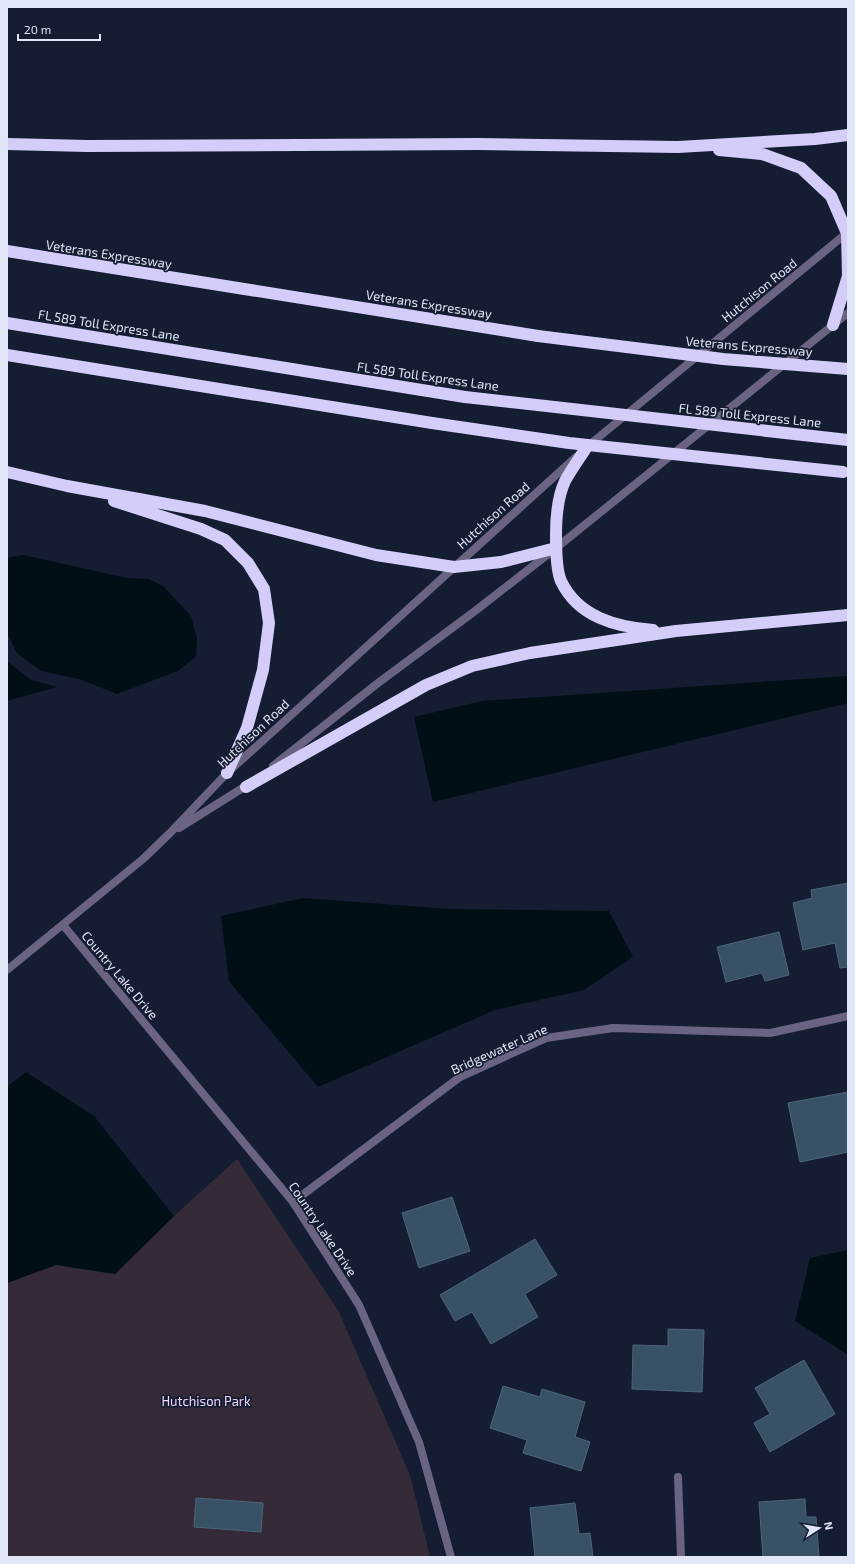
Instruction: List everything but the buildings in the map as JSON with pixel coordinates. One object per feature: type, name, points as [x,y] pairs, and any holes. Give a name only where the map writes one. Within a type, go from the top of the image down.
[{"type":"highway","points":[[7,144],[95,146],[478,144],[678,146],[848,136]]},
{"type":"highway","points":[[678,146],[762,154],[801,168],[831,196],[848,232],[848,276],[833,325]]},
{"type":"highway","name":"Veterans Expressway","points":[[7,252],[538,336],[723,359],[848,369]]},
{"type":"highway","name":"FL 589 Toll Express Lane","points":[[7,323],[465,397],[848,440]]},
{"type":"highway","points":[[7,355],[432,423],[569,443],[845,473]]},
{"type":"highway","points":[[586,448],[564,482],[556,513],[556,548],[561,579],[572,598],[592,616],[634,628],[676,631]]},
{"type":"highway","points":[[7,472],[67,486],[204,511],[376,555],[454,567],[501,562],[556,548]]},
{"type":"highway","points":[[67,486],[201,529],[225,540],[248,563],[264,589],[269,623],[263,670],[247,728],[227,773]]},
{"type":"highway","points":[[246,787],[426,685],[472,666],[530,653],[676,631],[848,615]]},
{"type":"street","name":"Hutchison Road","points":[[7,970],[143,859],[227,773],[586,448],[848,232]]},
{"type":"street","name":"Hutchison Road","points":[[170,833],[246,787],[322,729],[378,683],[475,611],[556,548],[848,313]]},
{"type":"street","name":"Country Lake Drive","points":[[63,925],[292,1202],[359,1305],[419,1442],[451,1557]]},
{"type":"street","name":"Bridgewater Lane","points":[[292,1202],[460,1077],[546,1038],[613,1028],[770,1033],[848,1016]]},
{"type":"street","points":[[678,1477],[681,1557]]},
{"type":"green space","name":"Hutchison Park","points":[[237,1159],[338,1310],[410,1475],[430,1557],[7,1557],[7,1283],[56,1265],[115,1274],[174,1216]]},
{"type":"shaded area","points":[[24,555],[127,578],[149,579],[163,586],[191,616],[197,638],[196,656],[178,671],[117,694],[79,679],[41,671],[17,653],[7,633],[7,558]]},
{"type":"shaded area","points":[[7,661],[31,680],[57,687],[7,701]]},
{"type":"shaded area","points":[[848,676],[848,703],[433,802],[414,717],[482,701]]},
{"type":"shaded area","points":[[303,898],[450,909],[609,911],[633,957],[584,990],[495,1010],[318,1087],[229,981],[221,916]]},
{"type":"shaded area","points":[[26,1072],[94,1116],[174,1216],[115,1274],[56,1265],[7,1283],[7,1087]]},
{"type":"shaded area","points":[[848,1250],[848,1355],[795,1321],[810,1258]]}]
